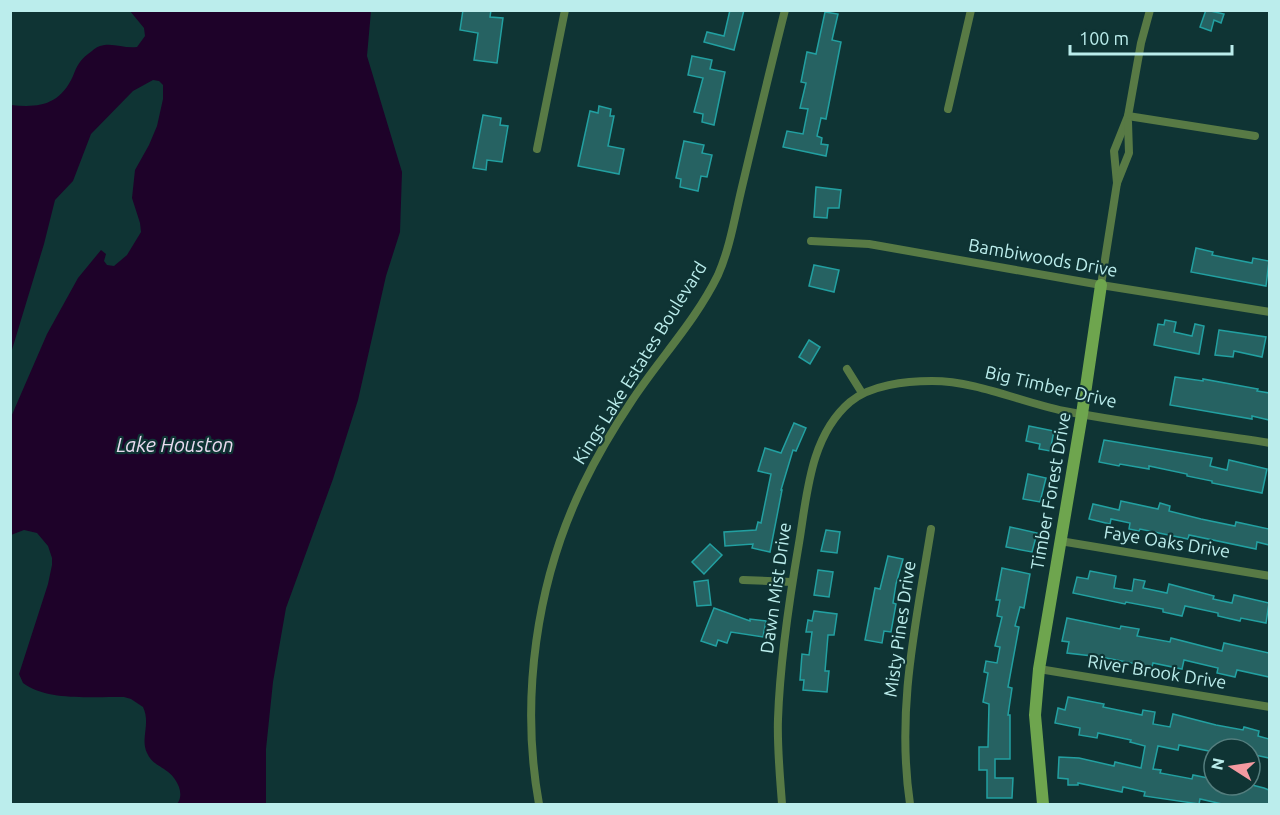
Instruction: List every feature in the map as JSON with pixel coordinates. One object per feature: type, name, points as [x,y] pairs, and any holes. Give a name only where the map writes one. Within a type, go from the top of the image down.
[{"type":"street","points":[[537,149],[565,10]]},
{"type":"street","name":"Kings Lake Estates Boulevard","points":[[539,804],[534,776],[532,696],[535,657],[553,566],[582,486],[606,441],[633,399],[688,325],[719,272],[785,10]]},
{"type":"street","points":[[948,109],[971,10]]},
{"type":"street","points":[[1117,183],[1129,153],[1128,116],[1141,43],[1150,10]]},
{"type":"street","points":[[1128,116],[1255,136]]},
{"type":"street","points":[[1117,183],[1114,151],[1128,116]]},
{"type":"street","name":"Timber Forest Drive","points":[[1043,804],[1035,715],[1039,669],[1082,414],[1117,183]]},
{"type":"street","name":"Bambiwoods Drive","points":[[811,241],[869,244],[1269,312]]},
{"type":"street","points":[[847,369],[862,393]]},
{"type":"street","name":"Big Timber Drive","points":[[862,393],[914,381],[944,382],[978,388],[1082,414],[1269,443]]},
{"type":"street","name":"Dawn Mist Drive","points":[[782,804],[778,719],[782,655],[805,504],[820,443],[836,416],[862,393]]},
{"type":"street","name":"Misty Pines Drive","points":[[910,804],[906,763],[906,684],[931,530]]},
{"type":"street","name":"Faye Oaks Drive","points":[[1060,541],[1269,576]]},
{"type":"street","points":[[743,580],[792,582]]},
{"type":"street","name":"River Brook Drive","points":[[1039,669],[1269,707]]},
{"type":"water","name":"Lake Houston","points":[[130,11],[371,11],[367,56],[402,172],[400,232],[386,276],[358,400],[333,479],[286,608],[273,682],[266,749],[266,804],[177,804],[180,794],[176,780],[154,762],[147,753],[145,747],[146,719],[143,707],[124,697],[72,697],[45,693],[23,683],[19,674],[48,584],[52,558],[48,546],[37,533],[24,530],[11,535],[11,417],[47,334],[78,278],[101,250],[106,254],[104,261],[107,265],[114,266],[127,255],[141,232],[132,198],[135,170],[157,126],[163,99],[163,85],[153,80],[133,91],[91,134],[73,181],[55,200],[11,353],[11,105],[39,105],[55,99],[68,86],[80,61],[98,47],[109,45],[137,47],[145,36],[144,28]]},
{"type":"building","points":[[463,10],[491,10],[490,17],[503,18],[497,63],[474,60],[478,33],[460,30]]},
{"type":"building","points":[[730,10],[744,10],[734,50],[704,42],[707,32],[724,36]]},
{"type":"building","points":[[1206,10],[1224,14],[1221,23],[1214,20],[1211,31],[1200,27]]},
{"type":"building","points":[[825,12],[838,14],[832,40],[841,42],[826,119],[821,118],[817,136],[822,138],[821,144],[828,145],[826,156],[783,147],[787,131],[803,134],[808,109],[800,108],[806,83],[801,82],[807,52],[816,54]]},
{"type":"building","points":[[692,56],[712,60],[710,69],[725,72],[714,125],[702,122],[703,114],[694,112],[703,78],[688,75]]},
{"type":"building","points":[[599,106],[611,109],[610,116],[614,116],[608,146],[624,149],[619,174],[578,166],[590,111],[598,113]]},
{"type":"building","points":[[483,115],[501,118],[500,125],[508,126],[502,162],[487,160],[486,170],[473,168]]},
{"type":"building","points":[[684,141],[704,145],[702,153],[712,155],[707,177],[701,176],[698,191],[680,187],[681,179],[676,178]]},
{"type":"building","points":[[816,187],[841,190],[839,208],[828,208],[827,218],[814,217]]},
{"type":"building","points":[[1196,248],[1213,252],[1212,255],[1252,263],[1253,258],[1269,261],[1266,286],[1191,272]]},
{"type":"building","points":[[814,265],[839,270],[834,292],[809,286]]},
{"type":"building","points":[[1165,320],[1176,322],[1174,332],[1192,336],[1195,324],[1204,326],[1199,354],[1154,345],[1158,324],[1164,325]]},
{"type":"building","points":[[1219,330],[1266,337],[1262,357],[1234,351],[1233,357],[1215,355]]},
{"type":"building","points":[[809,340],[820,347],[810,364],[799,357]]},
{"type":"building","points":[[1175,377],[1203,381],[1203,379],[1269,393],[1269,420],[1170,405]]},
{"type":"building","points":[[794,423],[806,428],[796,451],[793,450],[781,490],[770,552],[752,548],[753,544],[725,546],[724,532],[756,530],[758,522],[761,523],[771,474],[758,471],[765,448],[781,453]]},
{"type":"building","points":[[1029,426],[1054,431],[1050,451],[1039,449],[1040,444],[1026,441]]},
{"type":"building","points":[[1104,440],[1212,458],[1210,466],[1227,470],[1229,460],[1267,469],[1262,493],[1212,483],[1212,481],[1187,476],[1187,474],[1149,466],[1149,469],[1099,462]]},
{"type":"building","points":[[1028,474],[1046,478],[1040,502],[1023,499]]},
{"type":"building","points":[[1121,501],[1158,509],[1160,503],[1170,506],[1169,511],[1201,519],[1235,526],[1236,522],[1269,529],[1269,545],[1257,542],[1256,549],[1189,535],[1188,539],[1140,529],[1139,531],[1129,529],[1130,523],[1111,519],[1110,524],[1089,519],[1093,504],[1119,510]]},
{"type":"building","points":[[1010,527],[1037,533],[1032,552],[1006,547]]},
{"type":"building","points":[[826,530],[840,532],[837,553],[821,551]]},
{"type":"building","points":[[710,544],[722,555],[704,574],[692,562]]},
{"type":"building","points":[[888,556],[903,559],[896,584],[893,603],[896,604],[891,632],[884,631],[882,643],[865,640],[875,588],[880,589]]},
{"type":"building","points":[[1002,568],[1030,574],[1024,608],[1020,607],[1015,626],[1019,627],[1008,687],[1012,688],[1008,715],[1010,715],[1010,759],[995,759],[995,778],[1013,778],[1012,798],[987,798],[987,770],[979,770],[979,747],[988,747],[989,704],[983,702],[988,673],[984,672],[986,661],[997,663],[1000,647],[995,646],[1002,617],[997,616],[1000,600],[996,600]]},
{"type":"building","points":[[818,570],[833,572],[829,597],[814,595]]},
{"type":"building","points":[[1090,571],[1116,576],[1114,588],[1132,591],[1134,579],[1145,581],[1143,588],[1167,593],[1169,584],[1232,603],[1234,595],[1269,603],[1266,623],[1241,618],[1240,621],[1218,616],[1218,613],[1185,606],[1182,616],[1163,612],[1163,609],[1073,593],[1077,577],[1088,579]]},
{"type":"building","points":[[708,580],[711,605],[697,606],[694,582]]},
{"type":"building","points":[[714,608],[750,621],[750,619],[766,621],[763,637],[731,632],[727,643],[718,640],[716,646],[701,641]]},
{"type":"building","points":[[814,611],[837,614],[834,635],[828,635],[825,671],[829,671],[827,692],[803,690],[804,680],[800,680],[802,654],[809,655],[812,632],[806,632],[808,620],[812,621]]},
{"type":"building","points":[[1067,618],[1120,629],[1121,626],[1139,629],[1137,636],[1170,642],[1171,638],[1222,651],[1224,643],[1269,653],[1269,677],[1237,670],[1235,677],[1217,673],[1218,668],[1184,660],[1182,669],[1153,663],[1152,667],[1067,653],[1069,642],[1062,641]]},
{"type":"building","points":[[1068,697],[1142,715],[1143,710],[1155,712],[1153,724],[1170,727],[1173,714],[1216,725],[1243,730],[1244,727],[1259,731],[1258,736],[1262,737],[1202,737],[1202,750],[1179,745],[1178,750],[1158,746],[1153,769],[1161,770],[1160,773],[1192,779],[1193,775],[1202,777],[1202,797],[1262,797],[1262,788],[1264,788],[1269,790],[1269,804],[1222,804],[1200,799],[1199,804],[1144,796],[1145,792],[1123,787],[1122,792],[1078,783],[1078,785],[1068,785],[1068,779],[1058,778],[1059,757],[1079,758],[1114,766],[1115,762],[1141,768],[1145,746],[1130,742],[1131,740],[1098,733],[1097,738],[1079,735],[1080,728],[1055,723],[1058,708],[1065,710]]},
{"type":"building","points":[[1262,737],[1269,739],[1269,758],[1262,757]]}]
